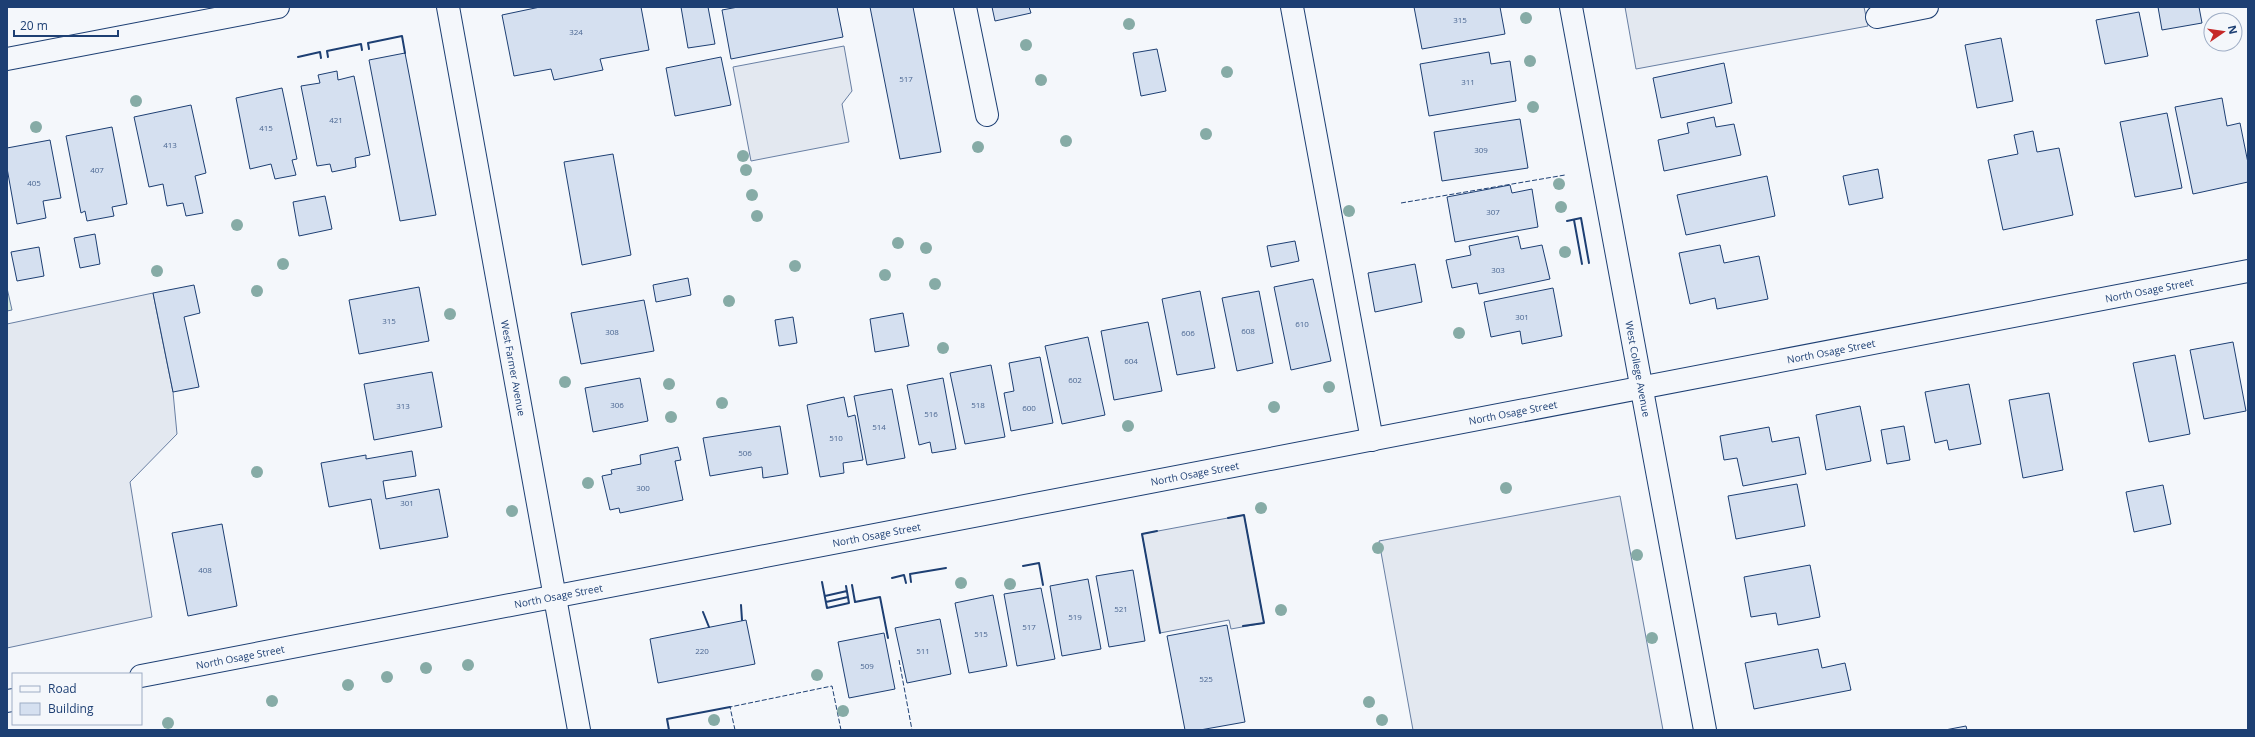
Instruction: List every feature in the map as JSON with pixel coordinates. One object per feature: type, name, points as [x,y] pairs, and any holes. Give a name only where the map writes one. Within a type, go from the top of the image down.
[{"type":"street","points":[[7,59],[278,7]]},
{"type":"street","name":"West Farmer Avenue","points":[[448,7],[579,730]]},
{"type":"street","points":[[965,7],[987,115]]},
{"type":"street","points":[[1292,7],[1372,440]]},
{"type":"street","name":"West College Avenue","points":[[1571,7],[1705,730]]},
{"type":"street","points":[[1877,17],[1927,7]]},
{"type":"street","name":"North Osage Street","points":[[142,676],[1641,389],[2248,271]]},
{"type":"shaded area","points":[[1625,7],[1864,7],[1868,26],[1636,69]]},
{"type":"shaded area","points":[[844,46],[852,91],[842,104],[849,142],[751,161],[733,67]]},
{"type":"shaded area","points":[[7,288],[12,310],[7,311]]},
{"type":"shaded area","points":[[153,293],[173,392],[177,434],[130,482],[152,617],[7,648],[7,324]]},
{"type":"shaded area","points":[[1620,496],[1663,730],[1413,730],[1379,541]]},
{"type":"shaded area","points":[[1244,515],[1264,623],[1231,629],[1229,620],[1160,633],[1142,534]]},
{"type":"building","points":[[540,7],[641,7],[649,50],[600,59],[603,70],[554,80],[551,69],[514,76],[502,15]]},
{"type":"building","points":[[681,7],[708,7],[715,44],[688,48]]},
{"type":"building","points":[[738,7],[837,7],[843,37],[731,59],[722,10]]},
{"type":"building","points":[[870,7],[913,7],[941,152],[900,159]]},
{"type":"building","points":[[992,7],[1029,7],[1031,13],[995,21]]},
{"type":"building","points":[[1414,7],[1500,7],[1505,34],[1422,49]]},
{"type":"building","points":[[2158,7],[2199,7],[2202,23],[2162,30]]},
{"type":"building","points":[[2139,12],[2148,56],[2105,64],[2096,20]]},
{"type":"building","points":[[2001,38],[2013,101],[1977,108],[1965,45]]},
{"type":"building","points":[[1157,49],[1166,91],[1141,96],[1133,53]]},
{"type":"building","points":[[1489,52],[1491,64],[1510,61],[1516,101],[1429,116],[1420,64]]},
{"type":"building","points":[[405,53],[436,215],[400,221],[369,60]]},
{"type":"building","points":[[721,57],[731,105],[675,116],[666,68]]},
{"type":"building","points":[[1724,63],[1732,103],[1661,118],[1653,78]]},
{"type":"building","points":[[337,71],[338,80],[354,76],[370,155],[355,158],[356,167],[332,172],[330,164],[317,166],[301,86],[320,83],[318,75]]},
{"type":"building","points":[[282,88],[297,159],[292,160],[296,175],[275,179],[271,164],[250,169],[236,98]]},
{"type":"building","points":[[2222,98],[2227,126],[2240,123],[2248,163],[2248,182],[2193,194],[2175,107]]},
{"type":"building","points":[[191,105],[206,173],[195,176],[203,213],[186,216],[183,203],[167,206],[163,184],[149,187],[134,117]]},
{"type":"building","points":[[2167,113],[2182,188],[2135,197],[2120,122]]},
{"type":"building","points":[[1714,117],[1716,127],[1734,124],[1741,155],[1664,171],[1658,140],[1689,133],[1687,123]]},
{"type":"building","points":[[1520,119],[1528,168],[1442,181],[1434,132]]},
{"type":"building","points":[[112,127],[127,204],[112,207],[114,216],[87,221],[85,211],[81,213],[66,136]]},
{"type":"building","points":[[2033,131],[2037,152],[2059,148],[2073,215],[2003,230],[1988,160],[2018,154],[2014,135]]},
{"type":"building","points":[[50,140],[61,198],[43,201],[46,218],[17,224],[7,168],[7,148]]},
{"type":"building","points":[[613,154],[631,255],[582,265],[564,162]]},
{"type":"building","points":[[1878,169],[1883,198],[1849,205],[1843,176]]},
{"type":"building","points":[[1767,176],[1775,216],[1686,235],[1677,195]]},
{"type":"building","points":[[1510,185],[1512,193],[1532,189],[1538,227],[1455,242],[1447,197]]},
{"type":"building","points":[[325,196],[332,229],[299,236],[293,202]]},
{"type":"building","points":[[95,234],[100,264],[80,268],[74,238]]},
{"type":"building","points":[[1518,236],[1521,249],[1542,245],[1550,279],[1479,294],[1477,283],[1452,288],[1446,260],[1471,255],[1469,246]]},
{"type":"building","points":[[1295,241],[1299,261],[1271,267],[1267,246]]},
{"type":"building","points":[[1720,245],[1724,263],[1759,256],[1768,299],[1717,309],[1715,298],[1690,304],[1679,253]]},
{"type":"building","points":[[39,247],[44,276],[17,281],[11,252]]},
{"type":"building","points":[[1415,264],[1422,302],[1375,312],[1368,273]]},
{"type":"building","points":[[688,278],[691,295],[656,302],[653,285]]},
{"type":"building","points":[[1313,279],[1331,361],[1291,370],[1274,287]]},
{"type":"building","points":[[194,285],[200,313],[184,317],[199,387],[173,392],[153,293]]},
{"type":"building","points":[[419,287],[429,341],[359,354],[349,300]]},
{"type":"building","points":[[1553,288],[1562,336],[1522,344],[1520,331],[1491,337],[1484,302]]},
{"type":"building","points":[[1200,291],[1215,368],[1177,375],[1162,299]]},
{"type":"building","points":[[1259,291],[1273,363],[1237,371],[1222,298]]},
{"type":"building","points":[[644,300],[654,351],[581,364],[571,313]]},
{"type":"building","points":[[903,313],[909,346],[875,352],[870,319]]},
{"type":"building","points":[[793,317],[797,343],[779,346],[775,320]]},
{"type":"building","points":[[1148,322],[1162,391],[1114,400],[1101,331]]},
{"type":"building","points":[[1088,337],[1105,415],[1062,424],[1045,346]]},
{"type":"building","points":[[2233,342],[2246,411],[2204,419],[2190,350]]},
{"type":"building","points":[[2175,355],[2190,434],[2149,442],[2133,363]]},
{"type":"building","points":[[1040,357],[1053,423],[1011,431],[1004,393],[1014,391],[1009,363]]},
{"type":"building","points":[[991,365],[1005,437],[965,444],[950,373]]},
{"type":"building","points":[[432,372],[442,427],[374,440],[364,384]]},
{"type":"building","points":[[640,378],[648,421],[593,432],[585,388]]},
{"type":"building","points":[[943,378],[956,449],[932,453],[930,442],[919,445],[907,385]]},
{"type":"building","points":[[1969,384],[1981,444],[1949,450],[1947,440],[1935,443],[1925,392]]},
{"type":"building","points":[[892,389],[905,458],[867,465],[854,396]]},
{"type":"building","points":[[2049,393],[2063,470],[2023,478],[2009,400]]},
{"type":"building","points":[[844,397],[848,417],[855,415],[863,460],[843,463],[844,473],[820,477],[807,405]]},
{"type":"building","points":[[1860,406],[1871,461],[1826,470],[1816,415]]},
{"type":"building","points":[[780,426],[788,474],[763,478],[762,467],[710,476],[703,438]]},
{"type":"building","points":[[1904,426],[1910,460],[1887,464],[1881,430]]},
{"type":"building","points":[[1769,427],[1772,442],[1799,437],[1806,474],[1743,486],[1737,458],[1724,460],[1720,436]]},
{"type":"building","points":[[678,447],[681,460],[675,461],[683,500],[620,513],[619,508],[610,510],[602,476],[612,474],[611,470],[641,464],[640,455]]},
{"type":"building","points":[[412,451],[416,476],[383,481],[386,499],[439,489],[448,537],[380,549],[371,499],[329,507],[321,463],[366,455],[366,459]]},
{"type":"building","points":[[1797,484],[1805,526],[1736,539],[1728,496]]},
{"type":"building","points":[[2163,485],[2171,524],[2134,532],[2126,492]]},
{"type":"building","points":[[222,524],[237,606],[188,616],[172,533]]},
{"type":"building","points":[[1810,565],[1820,617],[1778,625],[1776,613],[1751,617],[1744,577]]},
{"type":"building","points":[[1133,570],[1145,641],[1109,647],[1096,576]]},
{"type":"building","points":[[1088,579],[1101,649],[1062,656],[1050,586]]},
{"type":"building","points":[[1041,588],[1055,659],[1017,666],[1004,594]]},
{"type":"building","points":[[993,595],[1007,666],[969,673],[955,603]]},
{"type":"building","points":[[940,619],[951,674],[907,683],[895,628]]},
{"type":"building","points":[[746,620],[755,664],[658,683],[650,639]]},
{"type":"building","points":[[1227,625],[1245,722],[1200,730],[1185,730],[1167,636]]},
{"type":"building","points":[[884,633],[895,689],[849,698],[838,642]]},
{"type":"building","points":[[1818,649],[1822,668],[1845,663],[1851,690],[1754,709],[1745,663]]},
{"type":"building","points":[[1966,726],[1967,730],[1945,730]]},
{"type":"fence","points":[[1401,203],[1565,175]]},
{"type":"fence","points":[[899,660],[912,730]]},
{"type":"fence","points":[[735,730],[730,707],[832,686],[841,730]]},
{"type":"wall","points":[[369,49],[368,43],[402,36],[405,53]]},
{"type":"wall","points":[[328,57],[327,51],[361,44],[362,50]]},
{"type":"wall","points":[[298,57],[320,52],[321,58]]},
{"type":"wall","points":[[1567,221],[1581,218],[1589,263]]},
{"type":"wall","points":[[1574,220],[1582,264]]},
{"type":"wall","points":[[1228,518],[1244,515],[1264,623],[1243,626]]},
{"type":"wall","points":[[1157,531],[1142,534],[1160,633]]},
{"type":"wall","points":[[1023,566],[1039,563],[1043,585]]},
{"type":"wall","points":[[911,582],[910,574],[946,568]]},
{"type":"wall","points":[[892,578],[904,575],[906,583]]},
{"type":"wall","points":[[822,582],[827,608],[849,603],[846,586]]},
{"type":"wall","points":[[852,585],[855,602],[880,597],[888,638]]},
{"type":"wall","points":[[825,596],[847,591]]},
{"type":"wall","points":[[826,602],[848,597]]},
{"type":"wall","points":[[741,605],[742,620]]},
{"type":"wall","points":[[703,612],[709,627]]},
{"type":"wall","points":[[669,730],[667,719],[730,707]]}]
